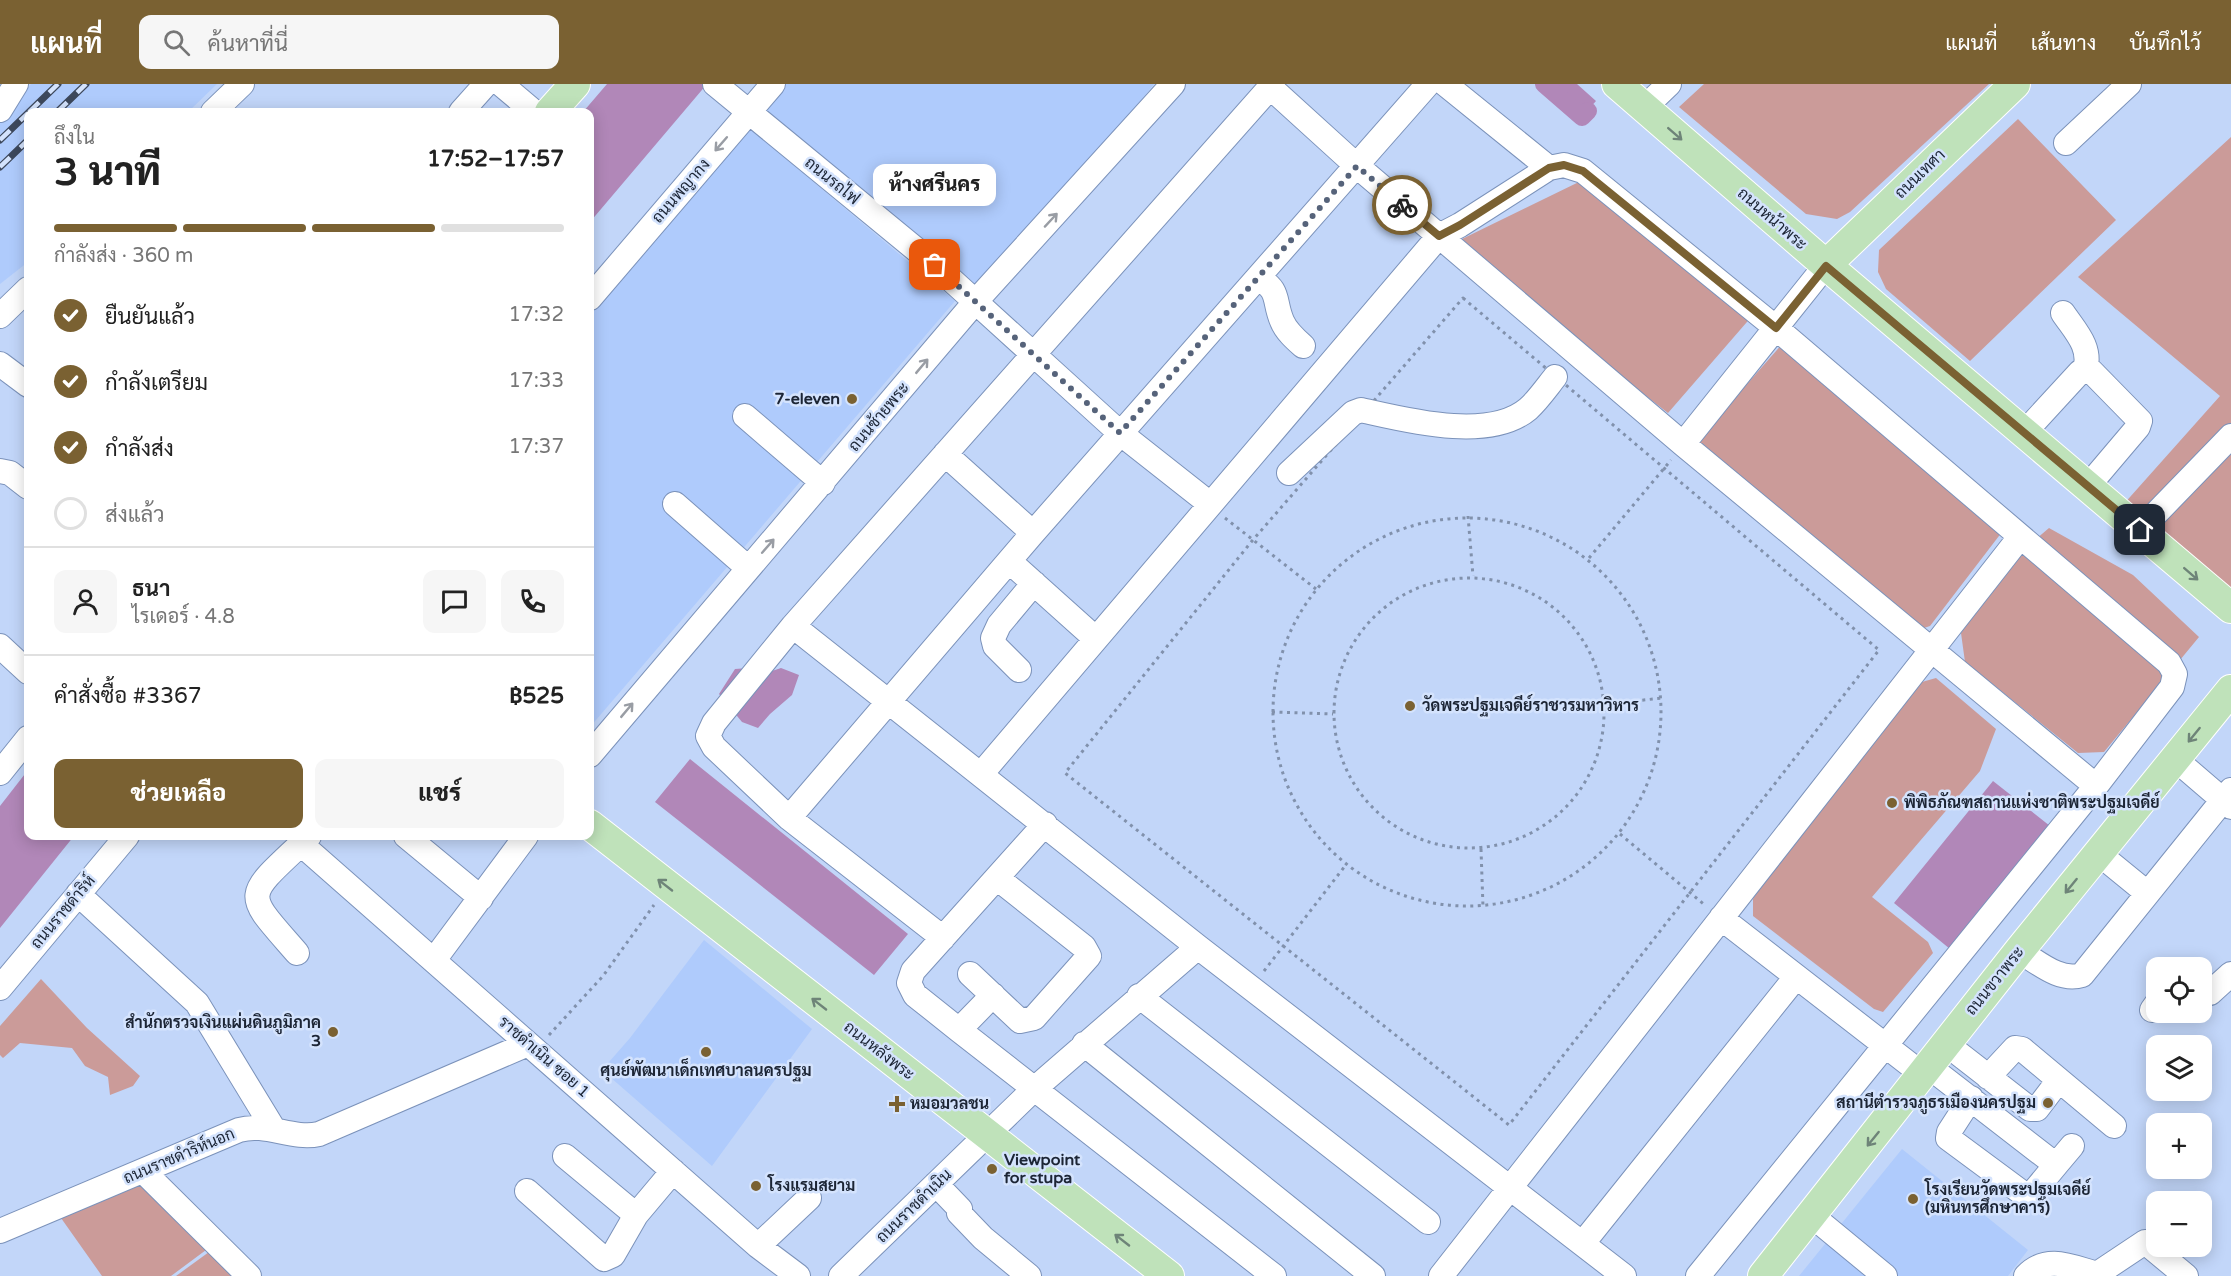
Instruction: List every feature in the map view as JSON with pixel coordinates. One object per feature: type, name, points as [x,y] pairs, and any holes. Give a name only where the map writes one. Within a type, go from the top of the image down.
[{"type":"main road","points":[[554,108],[575,84]]},
{"type":"main road","name":"ถนนเทศา","points":[[1826,266],[2015,84]]},
{"type":"main road","name":"ถนนหน้าพระ","points":[[1631,96],[1826,266],[2231,608]]},
{"type":"main road","name":"ถนนขวาพระ","points":[[1763,1276],[1906,1098],[1932,1061],[2019,951],[2231,690]]},
{"type":"main road","name":"ถนนหลังพระ","points":[[594,828],[1169,1276]]},
{"type":"street","points":[[217,108],[242,84]]},
{"type":"street","points":[[465,108],[486,84]]},
{"type":"street","points":[[501,84],[529,108]]},
{"type":"street","name":"ถนนพญากง","points":[[594,293],[773,84]]},
{"type":"street","name":"ถนนซ้ายพระ","points":[[594,750],[976,302],[1173,84]]},
{"type":"street","points":[[789,818],[1033,532],[1428,84]]},
{"type":"street","points":[[1446,84],[1549,168]]},
{"type":"street","points":[[1631,96],[1669,84]]},
{"type":"street","points":[[2066,143],[2128,84]]},
{"type":"street","points":[[943,938],[789,818],[714,747],[708,736],[714,723],[793,626],[1272,86],[1357,166],[1683,444],[1931,652],[2096,786]]},
{"type":"street","name":"ถนนรถไฟ","points":[[718,87],[976,302],[1120,433],[1210,504]]},
{"type":"street","points":[[982,773],[1439,236],[1549,168],[1564,165],[1583,171],[1776,328],[2169,663],[2175,674],[2172,687],[2096,786],[1698,1276]]},
{"type":"street","points":[[1683,444],[1826,266]]},
{"type":"street","points":[[1258,278],[1269,284],[1278,298],[1282,324],[1303,346]]},
{"type":"street","points":[[0,316],[24,293]]},
{"type":"street","points":[[2062,313],[2085,345],[2088,362],[2085,370]]},
{"type":"street","points":[[0,364],[24,382]]},
{"type":"street","points":[[2024,433],[2080,372],[2091,371],[2140,421],[2138,428],[2088,486]]},
{"type":"street","points":[[1289,473],[1353,413],[1366,411],[1463,426],[1498,425],[1528,410],[1555,377]]},
{"type":"street","points":[[745,416],[823,483]]},
{"type":"street","points":[[2140,530],[2231,436]]},
{"type":"street","points":[[945,454],[1033,532]]},
{"type":"street","points":[[0,471],[10,473],[24,485]]},
{"type":"street","points":[[675,504],[748,568]]},
{"type":"street","points":[[1441,1276],[2020,537]]},
{"type":"street","points":[[1009,561],[1096,639]]},
{"type":"street","points":[[1019,670],[995,646],[993,638],[999,625],[1034,583]]},
{"type":"street","points":[[793,626],[982,773],[1198,947],[1624,1276]]},
{"type":"street","points":[[0,646],[24,668]]},
{"type":"street","points":[[4,759],[24,742]]},
{"type":"street","points":[[2019,951],[2061,976],[2071,978],[2082,975],[2228,799],[2175,759]]},
{"type":"street","points":[[1045,824],[913,971],[909,983],[915,995],[1033,1090],[1274,1276]]},
{"type":"street","name":"ถนนราชดำริห์","points":[[0,988],[124,840]]},
{"type":"street","points":[[297,953],[261,912],[256,895],[261,881],[305,840]]},
{"type":"street","name":"ราชดำเนิน ซอย 1","points":[[305,840],[434,960],[673,1172],[758,1246],[798,1276]]},
{"type":"street","points":[[411,840],[481,898]]},
{"type":"street","points":[[434,960],[523,840]]},
{"type":"street","points":[[2098,853],[2147,894]]},
{"type":"street","points":[[970,974],[1020,1021],[1034,1018],[1089,956],[1084,947],[997,878]]},
{"type":"street","points":[[78,894],[197,1003],[273,1128]]},
{"type":"street","points":[[1721,918],[1885,1045],[1988,1077],[2030,1109],[2037,1109],[2059,1080]]},
{"type":"street","name":"ถนนราชดำเนิน","points":[[841,1276],[1033,1090],[1198,947]]},
{"type":"street","points":[[2212,991],[2231,974]]},
{"type":"street","points":[[1583,1243],[1796,977]]},
{"type":"street","points":[[958,1030],[993,995]]},
{"type":"street","points":[[1139,996],[1428,1222]]},
{"type":"street","points":[[1084,1044],[1373,1276]]},
{"type":"street","name":"ถนนราชดำริห์นอก","points":[[3,1224],[143,1171],[239,1130],[273,1128],[306,1136],[319,1134],[532,1047]]},
{"type":"street","points":[[1988,1077],[2015,1048],[2022,1049],[2114,1126]]},
{"type":"street","points":[[1932,1061],[1971,1098],[2056,1165]]},
{"type":"street","points":[[1971,1098],[1948,1132],[1948,1138],[2028,1196],[2072,1146]]},
{"type":"street","points":[[565,1156],[636,1215]]},
{"type":"street","points":[[143,1171],[249,1276]]},
{"type":"street","points":[[527,1191],[604,1259],[613,1255],[636,1215],[673,1172]]},
{"type":"street","points":[[936,1184],[960,1209],[959,1214],[969,1226],[1029,1276]]},
{"type":"street","points":[[758,1246],[809,1198]]},
{"type":"street","points":[[1811,1215],[1885,1276]]},
{"type":"street","points":[[2045,1271],[2097,1275],[2145,1242],[2186,1276]]},
{"type":"path","points":[[1463,298],[1879,650],[1509,1125],[1282,948],[1065,773],[1252,541],[1366,411],[1463,298]]},
{"type":"path","points":[[1589,558],[1664,469]]},
{"type":"path","points":[[1210,504],[1252,541],[1316,589]]},
{"type":"path","points":[[1468,516],[1473,576]]},
{"type":"path","points":[[1468,516],[1532,527],[1589,558],[1627,597],[1652,645],[1663,698],[1657,756],[1645,792],[1620,834],[1581,871],[1572,876],[1534,896],[1483,907],[1434,905],[1387,891],[1345,866],[1305,823],[1280,770],[1271,712],[1283,647],[1316,589],[1359,550],[1411,525],[1468,516]]},
{"type":"path","points":[[1473,576],[1513,583],[1549,602],[1578,629],[1597,664],[1605,704],[1601,746],[1585,784],[1557,816],[1522,838],[1481,849],[1436,845],[1395,828],[1362,797],[1340,758],[1333,714],[1340,671],[1360,632],[1391,602],[1430,582],[1473,576]]},
{"type":"path","points":[[1605,704],[1663,698]]},
{"type":"path","points":[[1271,712],[1333,714]]},
{"type":"path","points":[[1620,834],[1690,892]]},
{"type":"path","points":[[1481,849],[1483,907]]},
{"type":"path","points":[[1251,986],[1345,866]]},
{"type":"path","points":[[532,1047],[603,976],[667,886]]},
{"type":"shaded area","points":[[31,84],[217,84],[192,108],[24,108],[24,265],[0,284],[0,115]]},
{"type":"shaded area","points":[[607,84],[707,84],[594,217],[594,108],[586,108]]},
{"type":"shaded area","points":[[786,84],[1154,84],[984,298],[764,109]]},
{"type":"shaded area","points":[[1537,84],[1577,84],[1596,101],[1580,119]]},
{"type":"shaded area","points":[[1704,84],[1989,84],[1850,212],[1837,219],[1806,214],[1679,107]]},
{"type":"shaded area","points":[[2018,119],[2116,220],[1970,361],[1886,289],[1878,272],[1879,250]]},
{"type":"shaded area","points":[[748,127],[955,301],[594,722],[594,306]]},
{"type":"shaded area","points":[[2231,137],[2231,592],[2122,506],[2220,396],[2078,277]]},
{"type":"shaded area","points":[[1585,179],[1753,315],[1668,413],[1525,302],[1462,239]]},
{"type":"shaded area","points":[[1783,343],[2002,532],[1930,626],[1915,631],[1697,441]]},
{"type":"shaded area","points":[[2049,528],[2133,575],[2199,637],[2104,752],[2078,753],[1965,662],[1961,633],[2015,557]]},
{"type":"shaded area","points":[[749,668],[766,673],[781,668],[799,675],[792,695],[758,728],[742,722],[719,694],[735,669]]},
{"type":"shaded area","points":[[1936,678],[1996,729],[1980,771],[1872,897],[1928,942],[1933,953],[1883,1012],[1874,1009],[1753,916],[1753,899],[1769,874],[1922,682]]},
{"type":"shaded area","points":[[690,759],[908,934],[874,975],[655,802]]},
{"type":"shaded area","points":[[24,775],[24,840],[71,840],[0,928],[0,806]]},
{"type":"shaded area","points":[[1993,781],[2050,826],[1950,949],[1894,903]]},
{"type":"shaded area","name":"ศุนย์พัฒนาเด็กเทศบาลนครปฐม","points":[[704,940],[812,1029],[712,1166],[602,1070],[630,1038]]},
{"type":"shaded area","points":[[41,979],[87,1028],[140,1076],[133,1086],[110,1095],[108,1077],[85,1066],[72,1048],[20,1043],[3,1058],[0,1055],[0,1026]]},
{"type":"shaded area","name":"โรงเรียนวัดพระปฐมเจดีย์ (มหินทรศึกษาคาร)","points":[[1902,1149],[2028,1250],[2008,1276],[1799,1276]]},
{"type":"shaded area","points":[[142,1181],[206,1250],[171,1276],[102,1276],[61,1218]]},
{"type":"shaded area","points":[[209,1252],[233,1276],[176,1276]]},
{"type":"waterway","points":[[1544,84],[1582,117],[1588,111]]},
{"type":"railway","points":[[33,108],[58,84]]},
{"type":"railway","points":[[61,108],[86,84]]},
{"type":"railway","points":[[0,140],[24,117]]},
{"type":"railway","points":[[0,167],[24,144]]},
{"type":"way so far","points":[[935,265],[1120,433],[1357,166],[1402,205]]},
{"type":"place","name":"ห้างศรีนคร","points":[[935,265]]},
{"type":"place","name":"7-eleven","points":[[852,399]]},
{"type":"place","name":"วัดพระปฐมเจดีย์ราชวรมหาวิหาร","points":[[1410,706]]},
{"type":"place","name":"พิพิธภัณฑสถานแห่งชาติพระปฐมเจดีย์","points":[[1892,803]]},
{"type":"place","name":"สำนักตรวจเงินแผ่นดินภูมิภาค 3","points":[[333,1032]]},
{"type":"place","name":"ศุนย์พัฒนาเด็กเทศบาลนครปฐม","points":[[706,1052]]},
{"type":"place","name":"สถานีตำรวจภูธรเมืองนครปฐม","points":[[2048,1103]]},
{"type":"place","name":"หมอมวลชน","points":[[897,1104]]},
{"type":"place","name":"Viewpoint for stupa","points":[[992,1169]]},
{"type":"place","name":"โรงแรมสยาม","points":[[756,1186]]},
{"type":"place","name":"โรงเรียนวัดพระปฐมเจดีย์ (มหินทรศึกษาคาร)","points":[[1913,1199]]},
{"type":"route","points":[[1402,205],[1439,236],[1549,168],[1564,165],[1583,171],[1776,328],[1826,266],[2140,530]]}]
